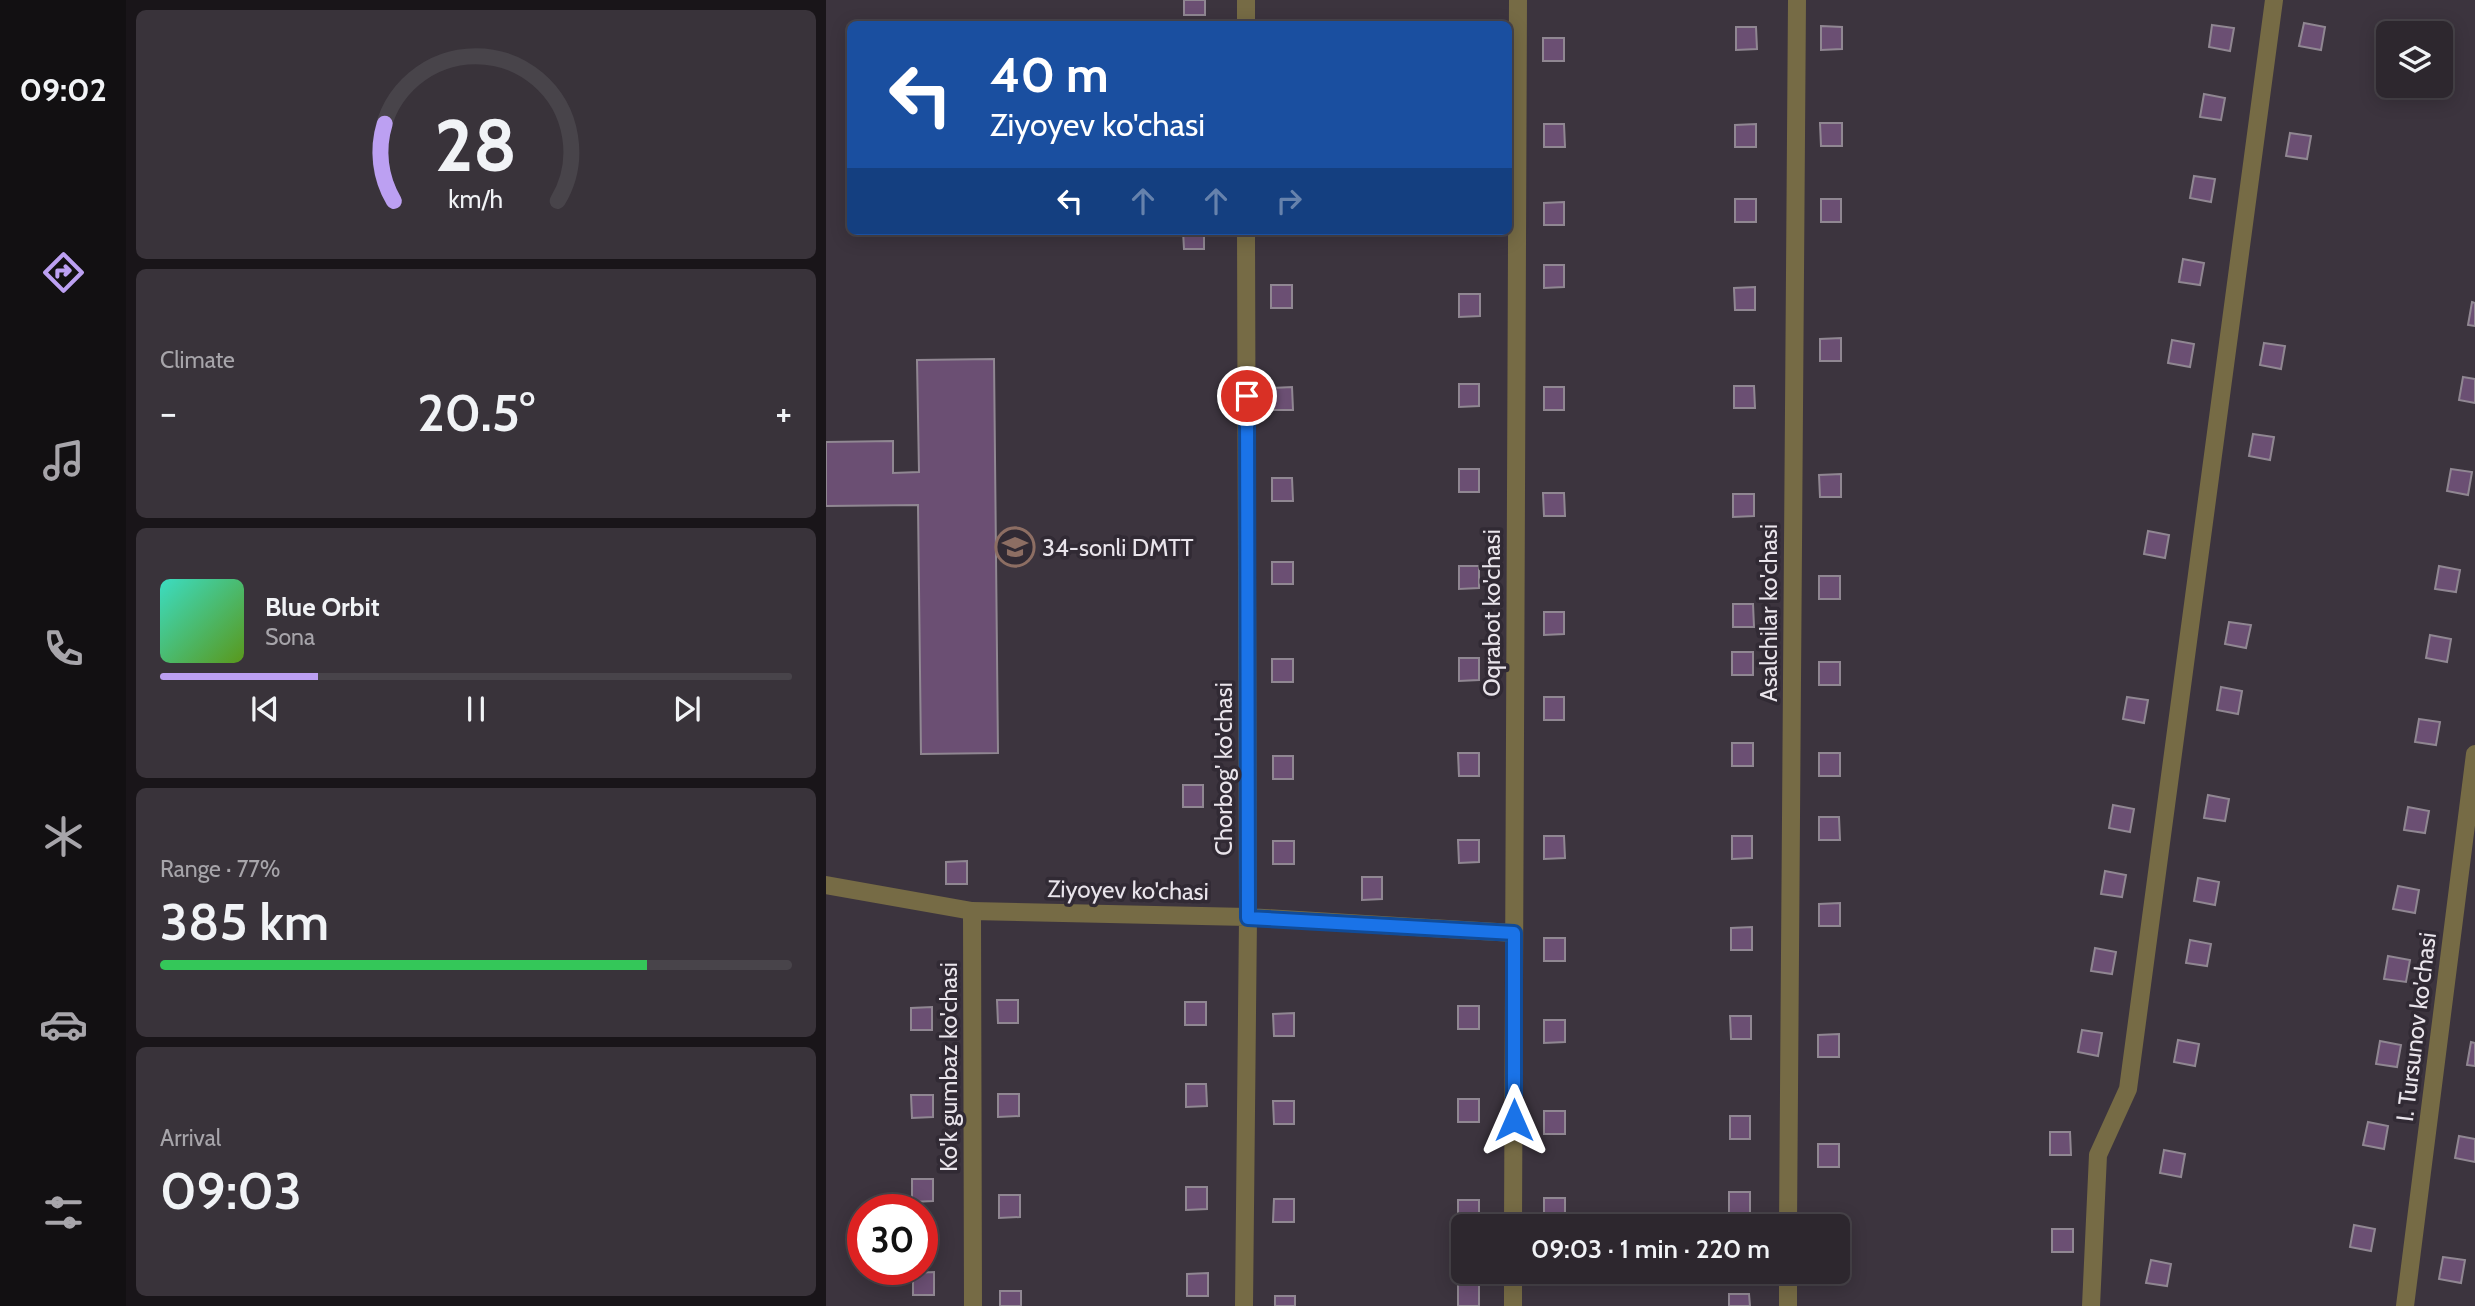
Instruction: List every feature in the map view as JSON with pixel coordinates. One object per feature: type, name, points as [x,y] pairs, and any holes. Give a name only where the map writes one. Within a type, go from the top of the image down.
[{"type":"street","points":[[1246,0],[1246,21]]},
{"type":"street","name":"Oqrabot ko'chasi","points":[[1513,1214],[1518,0]]},
{"type":"street","name":"Asalchilar ko'chasi","points":[[1788,1214],[1797,0]]},
{"type":"street","points":[[2091,1306],[2098,1155],[2128,1088],[2274,0]]},
{"type":"street","name":"Chorbog' ko'chasi","points":[[1244,1306],[1248,918],[1247,235]]},
{"type":"street","name":"I. Tursunov ko'chasi","points":[[2405,1306],[2475,754]]},
{"type":"street","name":"Ziyoyev ko'chasi","points":[[826,885],[972,911],[1248,918],[1514,933]]},
{"type":"street","name":"Ko'k gumbaz ko'chasi","points":[[972,911],[973,1306]]},
{"type":"street","points":[[1513,1284],[1513,1306]]},
{"type":"street","points":[[1788,1284],[1788,1306]]},
{"type":"building","points":[[1184,0],[1205,0],[1205,15],[1184,15]]},
{"type":"building","points":[[2304,23],[2325,27],[2321,50],[2299,46]]},
{"type":"building","points":[[2212,25],[2234,28],[2230,51],[2209,47]]},
{"type":"building","points":[[1821,26],[1842,27],[1842,49],[1821,50]]},
{"type":"building","points":[[1736,27],[1756,27],[1757,49],[1736,50]]},
{"type":"building","points":[[1543,38],[1564,38],[1564,61],[1543,61]]},
{"type":"building","points":[[2204,94],[2225,98],[2221,120],[2200,117]]},
{"type":"building","points":[[1820,123],[1842,123],[1842,146],[1821,146]]},
{"type":"building","points":[[1544,124],[1564,124],[1565,147],[1544,147]]},
{"type":"building","points":[[1756,124],[1756,147],[1735,147],[1735,125]]},
{"type":"building","points":[[2290,133],[2311,136],[2307,159],[2286,156]]},
{"type":"building","points":[[2194,176],[2215,179],[2211,202],[2190,198]]},
{"type":"building","points":[[1735,199],[1756,199],[1756,222],[1735,222]]},
{"type":"building","points":[[1821,199],[1841,199],[1841,222],[1821,222]]},
{"type":"building","points":[[1564,202],[1564,225],[1544,225],[1544,203]]},
{"type":"building","points":[[1183,235],[1204,235],[1204,249],[1184,249]]},
{"type":"building","points":[[2183,259],[2204,263],[2200,285],[2179,282]]},
{"type":"building","points":[[1544,265],[1564,265],[1564,287],[1544,288]]},
{"type":"building","points":[[1271,285],[1292,285],[1292,308],[1271,308]]},
{"type":"building","points":[[1755,287],[1755,310],[1735,310],[1734,288]]},
{"type":"building","points":[[1459,294],[1480,294],[1480,316],[1459,317]]},
{"type":"building","points":[[2472,302],[2475,303],[2475,326],[2468,325]]},
{"type":"building","points":[[1841,338],[1841,361],[1820,361],[1820,339]]},
{"type":"building","points":[[2172,340],[2194,344],[2190,367],[2168,363]]},
{"type":"building","points":[[2264,343],[2285,346],[2281,369],[2260,365]]},
{"type":"building","points":[[994,359],[998,753],[921,754],[918,505],[826,506],[826,442],[893,441],[893,473],[919,472],[917,360]]},
{"type":"building","points":[[2463,377],[2475,379],[2475,403],[2459,400]]},
{"type":"building","points":[[1459,384],[1479,384],[1479,406],[1459,407]]},
{"type":"building","points":[[1734,386],[1754,386],[1755,408],[1734,408]]},
{"type":"building","points":[[1292,387],[1293,410],[1272,410],[1272,388]]},
{"type":"building","points":[[1544,387],[1564,387],[1564,410],[1544,410]]},
{"type":"building","points":[[2253,434],[2274,437],[2270,460],[2249,456]]},
{"type":"building","points":[[1459,469],[1479,469],[1479,492],[1459,492]]},
{"type":"building","points":[[2451,469],[2472,472],[2468,495],[2447,491]]},
{"type":"building","points":[[1841,474],[1841,497],[1820,497],[1819,475]]},
{"type":"building","points":[[1272,478],[1292,478],[1293,501],[1272,501]]},
{"type":"building","points":[[1543,493],[1564,493],[1565,516],[1544,516]]},
{"type":"building","points":[[1733,494],[1754,494],[1754,516],[1733,517]]},
{"type":"building","points":[[2148,531],[2169,535],[2165,558],[2144,554]]},
{"type":"building","points":[[1272,562],[1293,562],[1293,584],[1272,584]]},
{"type":"building","points":[[1459,566],[1479,566],[1479,588],[1459,589]]},
{"type":"building","points":[[2439,566],[2460,570],[2456,592],[2435,589]]},
{"type":"building","points":[[1819,576],[1840,576],[1840,599],[1819,599]]},
{"type":"building","points":[[1733,604],[1753,604],[1754,627],[1733,627]]},
{"type":"building","points":[[1544,612],[1564,612],[1564,634],[1544,635]]},
{"type":"building","points":[[2229,622],[2251,625],[2246,648],[2225,644]]},
{"type":"building","points":[[2430,635],[2451,639],[2447,662],[2426,658]]},
{"type":"building","points":[[1732,652],[1753,652],[1753,675],[1732,675]]},
{"type":"building","points":[[1459,658],[1479,658],[1479,680],[1459,681]]},
{"type":"building","points":[[1272,659],[1293,659],[1293,682],[1272,682]]},
{"type":"building","points":[[1819,662],[1840,662],[1840,685],[1819,685]]},
{"type":"building","points":[[2221,687],[2242,691],[2238,714],[2217,710]]},
{"type":"building","points":[[1544,697],[1564,697],[1564,720],[1544,720]]},
{"type":"building","points":[[2127,697],[2148,700],[2144,723],[2123,719]]},
{"type":"building","points":[[2419,719],[2440,722],[2436,745],[2415,742]]},
{"type":"building","points":[[1732,743],[1753,743],[1753,766],[1732,766]]},
{"type":"building","points":[[1458,753],[1479,753],[1479,776],[1459,776]]},
{"type":"building","points":[[1819,753],[1840,753],[1840,776],[1819,776]]},
{"type":"building","points":[[1273,756],[1293,756],[1293,779],[1273,779]]},
{"type":"building","points":[[1183,785],[1203,785],[1203,807],[1183,807]]},
{"type":"building","points":[[2208,795],[2229,799],[2225,821],[2204,818]]},
{"type":"building","points":[[2113,805],[2134,809],[2130,832],[2109,828]]},
{"type":"building","points":[[2408,807],[2429,811],[2425,833],[2404,830]]},
{"type":"building","points":[[1819,817],[1839,817],[1840,840],[1819,840]]},
{"type":"building","points":[[1544,836],[1564,836],[1565,858],[1544,859]]},
{"type":"building","points":[[1732,836],[1752,836],[1752,858],[1732,859]]},
{"type":"building","points":[[1458,840],[1479,840],[1479,862],[1459,863]]},
{"type":"building","points":[[1273,841],[1294,841],[1294,864],[1273,864]]},
{"type":"building","points":[[967,861],[967,884],[946,884],[946,862]]},
{"type":"building","points":[[2105,871],[2126,875],[2122,897],[2101,894]]},
{"type":"building","points":[[1362,877],[1382,877],[1382,899],[1362,900]]},
{"type":"building","points":[[2198,878],[2219,882],[2215,905],[2194,901]]},
{"type":"building","points":[[2398,886],[2419,890],[2415,913],[2393,909]]},
{"type":"building","points":[[1840,903],[1840,926],[1819,926],[1819,904]]},
{"type":"building","points":[[1752,927],[1752,950],[1731,950],[1731,928]]},
{"type":"building","points":[[1544,938],[1565,938],[1565,961],[1544,961]]},
{"type":"building","points":[[2190,940],[2211,944],[2207,966],[2186,963]]},
{"type":"building","points":[[2095,948],[2116,952],[2112,974],[2091,971]]},
{"type":"building","points":[[2388,956],[2410,960],[2406,982],[2384,979]]},
{"type":"building","points":[[997,1000],[1018,1000],[1018,1023],[998,1023]]},
{"type":"building","points":[[1185,1002],[1206,1002],[1206,1025],[1185,1025]]},
{"type":"building","points":[[1458,1006],[1479,1006],[1479,1029],[1458,1029]]},
{"type":"building","points":[[932,1007],[932,1030],[911,1030],[911,1008]]},
{"type":"building","points":[[1294,1013],[1294,1036],[1274,1036],[1273,1014]]},
{"type":"building","points":[[1730,1016],[1751,1016],[1751,1039],[1731,1039]]},
{"type":"building","points":[[1544,1020],[1565,1020],[1565,1042],[1544,1043]]},
{"type":"building","points":[[2082,1030],[2102,1033],[2098,1056],[2078,1052]]},
{"type":"building","points":[[1839,1034],[1839,1057],[1818,1057],[1818,1035]]},
{"type":"building","points":[[2178,1040],[2199,1044],[2195,1066],[2174,1062]]},
{"type":"building","points":[[2380,1041],[2401,1045],[2397,1067],[2376,1064]]},
{"type":"building","points":[[2471,1042],[2475,1043],[2475,1066],[2467,1065]]},
{"type":"building","points":[[1186,1084],[1206,1084],[1207,1106],[1186,1107]]},
{"type":"building","points":[[998,1094],[1019,1094],[1019,1116],[998,1117]]},
{"type":"building","points":[[911,1095],[933,1095],[933,1117],[912,1118]]},
{"type":"building","points":[[1458,1099],[1479,1099],[1479,1122],[1458,1122]]},
{"type":"building","points":[[1273,1101],[1294,1101],[1294,1124],[1274,1124]]},
{"type":"building","points":[[1544,1111],[1565,1111],[1565,1134],[1544,1134]]},
{"type":"building","points":[[1730,1116],[1750,1116],[1750,1139],[1730,1139]]},
{"type":"building","points":[[2368,1122],[2388,1126],[2384,1149],[2363,1145]]},
{"type":"building","points":[[2050,1132],[2070,1132],[2071,1155],[2050,1155]]},
{"type":"building","points":[[2459,1136],[2475,1139],[2475,1162],[2455,1158]]},
{"type":"building","points":[[1818,1144],[1839,1144],[1839,1167],[1818,1167]]},
{"type":"building","points":[[2164,1150],[2185,1154],[2181,1177],[2160,1173]]},
{"type":"building","points":[[912,1179],[933,1179],[933,1194],[912,1194]]},
{"type":"building","points":[[1186,1187],[1207,1187],[1207,1209],[1186,1210]]},
{"type":"building","points":[[1729,1192],[1750,1192],[1750,1214],[1729,1214]]},
{"type":"building","points":[[999,1195],[1020,1195],[1020,1217],[999,1218]]},
{"type":"building","points":[[1544,1198],[1565,1198],[1565,1214],[1544,1214]]},
{"type":"building","points":[[1274,1199],[1294,1199],[1294,1222],[1273,1222]]},
{"type":"building","points":[[1458,1200],[1479,1200],[1479,1214],[1458,1214]]},
{"type":"building","points":[[2354,1225],[2375,1229],[2371,1251],[2350,1247]]},
{"type":"building","points":[[2052,1229],[2073,1229],[2073,1252],[2052,1252]]},
{"type":"building","points":[[2443,1257],[2465,1260],[2461,1283],[2439,1279]]},
{"type":"building","points":[[2151,1260],[2171,1264],[2167,1286],[2146,1283]]},
{"type":"building","points":[[1208,1273],[1208,1296],[1187,1296],[1187,1274]]},
{"type":"building","points":[[1458,1284],[1479,1284],[1479,1306],[1458,1306]]},
{"type":"building","points":[[913,1285],[934,1285],[934,1295],[913,1295]]},
{"type":"building","points":[[1000,1291],[1021,1291],[1021,1306],[1000,1306]]},
{"type":"building","points":[[1729,1294],[1749,1294],[1750,1306],[1729,1306]]},
{"type":"building","points":[[1275,1296],[1295,1296],[1295,1306],[1275,1306]]},
{"type":"place","name":"34-sonli DMTT","points":[[1015,547]]},
{"type":"route","points":[[1247,396],[1248,918],[1514,933],[1514,1120]]}]
